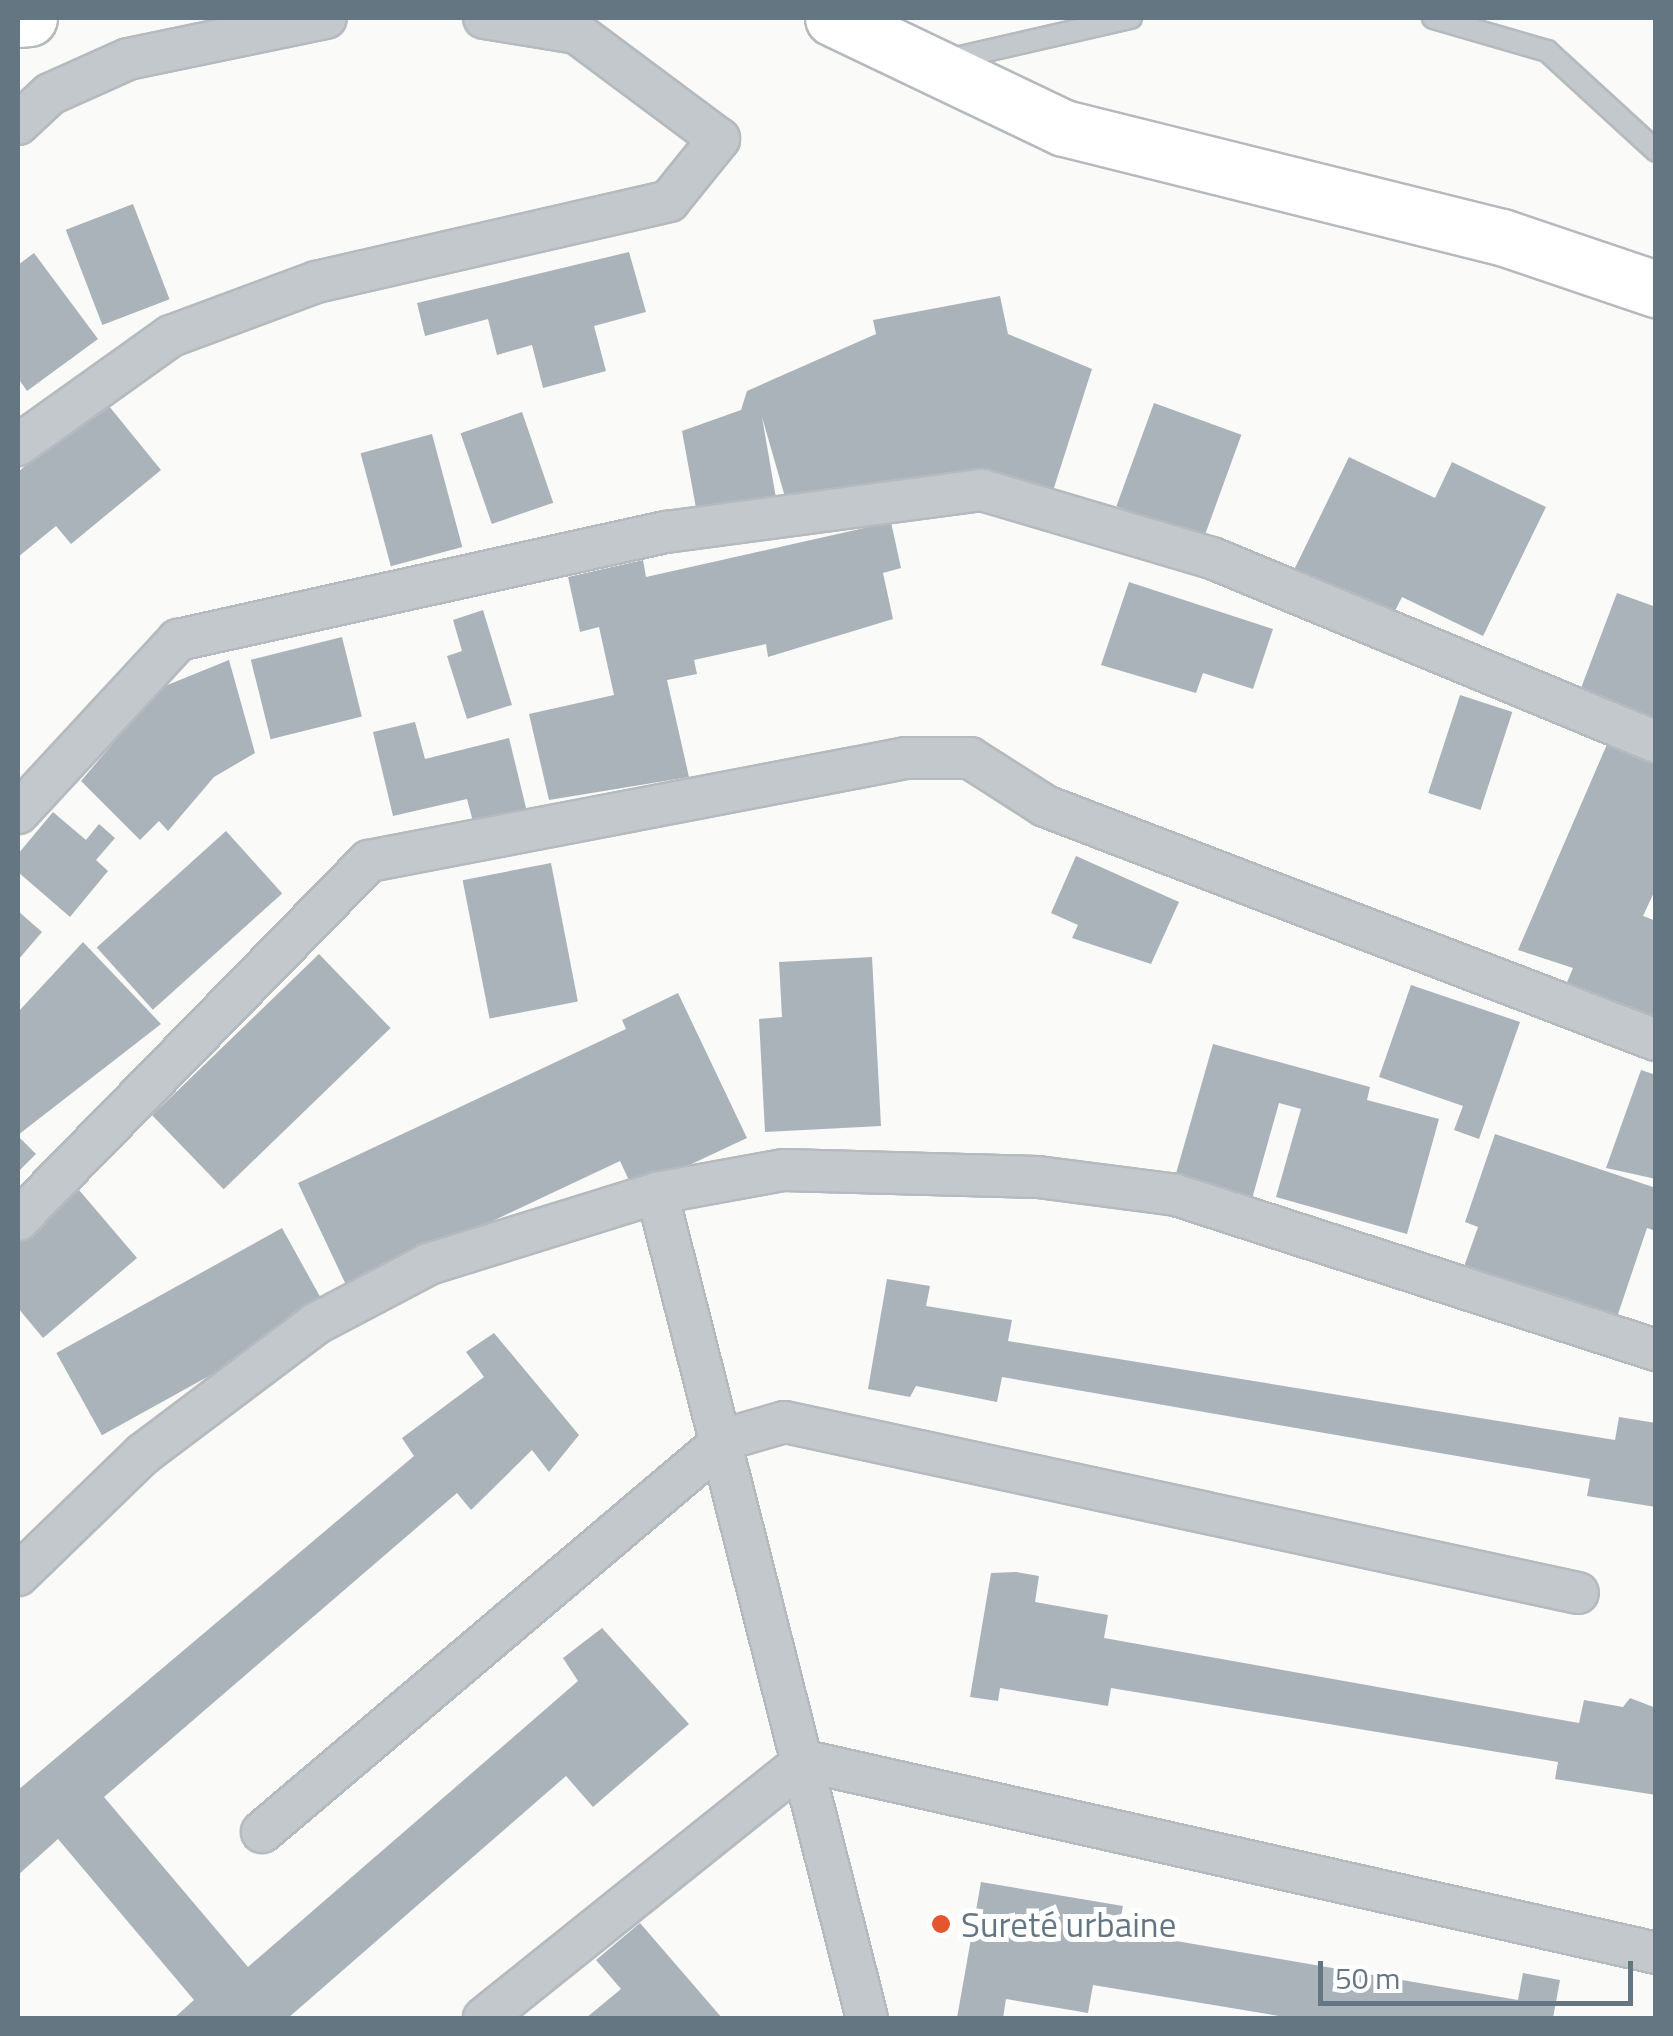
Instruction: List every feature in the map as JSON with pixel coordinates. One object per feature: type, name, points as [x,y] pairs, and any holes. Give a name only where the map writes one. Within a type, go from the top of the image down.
[{"type":"main road","points":[[18,19],[29,18]]},
{"type":"main road","points":[[833,18],[1064,128],[1502,238],[1656,290]]},
{"type":"street","points":[[18,124],[50,94],[128,59],[326,18]]},
{"type":"street","points":[[18,446],[171,336],[316,282],[668,201],[719,139],[577,34],[484,18]]},
{"type":"street","points":[[18,813],[178,640],[666,532],[982,490],[1212,558],[1656,742]]},
{"type":"street","points":[[18,1220],[369,861],[906,758],[970,758],[1044,806],[1656,1040]]},
{"type":"street","points":[[18,1575],[142,1454],[317,1322],[428,1264],[658,1193],[784,1170],[893,1169],[1176,1195],[1656,1350]]},
{"type":"street","points":[[658,1193],[726,1439],[867,2018]]},
{"type":"street","points":[[262,1832],[726,1439],[786,1422],[1578,1593]]},
{"type":"street","points":[[804,1761],[1656,1953]]},
{"type":"street","points":[[484,2018],[804,1761]]},
{"type":"lane","points":[[930,64],[1130,18]]},
{"type":"lane","points":[[1433,18],[1547,51],[1656,150]]},
{"type":"building","points":[[133,204],[170,299],[102,325],[66,230]]},
{"type":"building","points":[[629,252],[646,312],[594,326],[606,371],[543,388],[532,345],[497,355],[488,319],[425,336],[417,303]]},
{"type":"building","points":[[34,253],[98,339],[27,391],[18,378],[18,265]]},
{"type":"building","points":[[1000,296],[1008,334],[1092,369],[1052,494],[787,504],[762,417],[777,504],[698,519],[682,431],[741,410],[747,391],[876,334],[873,320]]},
{"type":"building","points":[[104,400],[161,470],[71,544],[56,526],[18,557],[18,472]]},
{"type":"building","points":[[1154,403],[1241,435],[1204,538],[1116,506]]},
{"type":"building","points":[[522,412],[553,503],[492,524],[461,433]]},
{"type":"building","points":[[432,434],[462,547],[391,566],[361,453]]},
{"type":"building","points":[[1349,457],[1435,498],[1452,462],[1546,507],[1483,636],[1402,597],[1391,619],[1293,572]]},
{"type":"building","points":[[891,522],[901,568],[883,573],[893,619],[768,657],[766,644],[694,660],[697,674],[667,680],[689,777],[549,800],[529,714],[614,695],[599,627],[580,632],[568,577],[643,560],[646,577]]},
{"type":"building","points":[[1129,582],[1273,629],[1253,689],[1203,673],[1196,693],[1101,665]]},
{"type":"building","points":[[1617,593],[1656,607],[1656,726],[1578,696]]},
{"type":"building","points":[[483,610],[512,705],[467,719],[447,656],[462,651],[453,620]]},
{"type":"building","points":[[342,637],[362,717],[271,739],[251,660]]},
{"type":"building","points":[[229,660],[255,753],[214,777],[168,831],[159,821],[140,840],[81,781],[160,688]]},
{"type":"building","points":[[1460,695],[1512,712],[1480,810],[1428,793]]},
{"type":"building","points":[[415,722],[425,759],[509,738],[529,820],[476,833],[467,799],[393,816],[373,732]]},
{"type":"building","points":[[1608,742],[1656,763],[1656,888],[1643,916],[1656,921],[1656,1021],[1563,992],[1573,968],[1518,950]]},
{"type":"building","points":[[53,812],[86,840],[99,824],[115,838],[96,860],[108,871],[70,917],[18,872],[18,854]]},
{"type":"building","points":[[226,831],[282,893],[153,1010],[97,947]]},
{"type":"building","points":[[1076,856],[1179,902],[1151,964],[1072,938],[1078,925],[1051,913]]},
{"type":"building","points":[[551,863],[578,1001],[490,1019],[463,880]]},
{"type":"building","points":[[18,911],[42,932],[18,960]]},
{"type":"building","points":[[83,942],[161,1024],[18,1135],[18,1012]]},
{"type":"building","points":[[319,954],[391,1028],[224,1189],[152,1115]]},
{"type":"building","points":[[872,957],[881,1126],[765,1132],[759,1019],[782,1017],[779,962]]},
{"type":"building","points":[[1411,985],[1520,1022],[1479,1139],[1454,1130],[1463,1106],[1379,1077]]},
{"type":"building","points":[[678,993],[747,1138],[634,1191],[620,1161],[348,1289],[298,1183],[626,1029],[622,1020]]},
{"type":"building","points":[[1213,1044],[1370,1087],[1367,1100],[1439,1119],[1407,1234],[1276,1197],[1301,1109],[1279,1103],[1250,1206],[1173,1184]]},
{"type":"building","points":[[1641,1070],[1656,1075],[1656,1179],[1606,1168]]},
{"type":"building","points":[[1495,1134],[1656,1188],[1656,1231],[1647,1228],[1614,1326],[1461,1275],[1478,1227],[1465,1222]]},
{"type":"building","points":[[18,1136],[36,1154],[18,1172]]},
{"type":"building","points":[[79,1190],[137,1258],[43,1338],[18,1308],[18,1241]]},
{"type":"building","points":[[282,1228],[328,1310],[102,1435],[56,1353]]},
{"type":"building","points":[[887,1279],[930,1286],[926,1306],[1012,1320],[1008,1341],[1615,1440],[1619,1417],[1656,1423],[1656,1507],[1587,1496],[1590,1479],[1002,1377],[997,1402],[916,1386],[910,1397],[868,1389]]},
{"type":"building","points":[[494,1333],[579,1435],[549,1472],[532,1450],[471,1510],[457,1493],[104,1797],[248,1967],[578,1681],[563,1658],[602,1628],[689,1724],[593,1807],[566,1776],[288,2018],[174,2018],[194,2000],[58,1839],[18,1875],[18,1790],[414,1456],[402,1438],[484,1377],[466,1352]]},
{"type":"building","points":[[991,1573],[1039,1576],[1035,1602],[1108,1615],[1104,1638],[1579,1723],[1584,1700],[1623,1707],[1630,1698],[1656,1708],[1656,1795],[1555,1779],[1558,1762],[1111,1688],[1108,1706],[1000,1688],[998,1701],[970,1697]]},
{"type":"building","points":[[981,1882],[1123,1906],[1118,1931],[1518,2000],[1523,1973],[1560,1980],[1553,2018],[1291,2018],[1093,1985],[1088,2013],[1006,1999],[1003,2018],[957,2018]]},
{"type":"building","points":[[640,1923],[722,2018],[586,2018],[621,1989],[596,1960]]},
{"type":"place","name":"Sureté urbaine","points":[[941,1924]]}]
